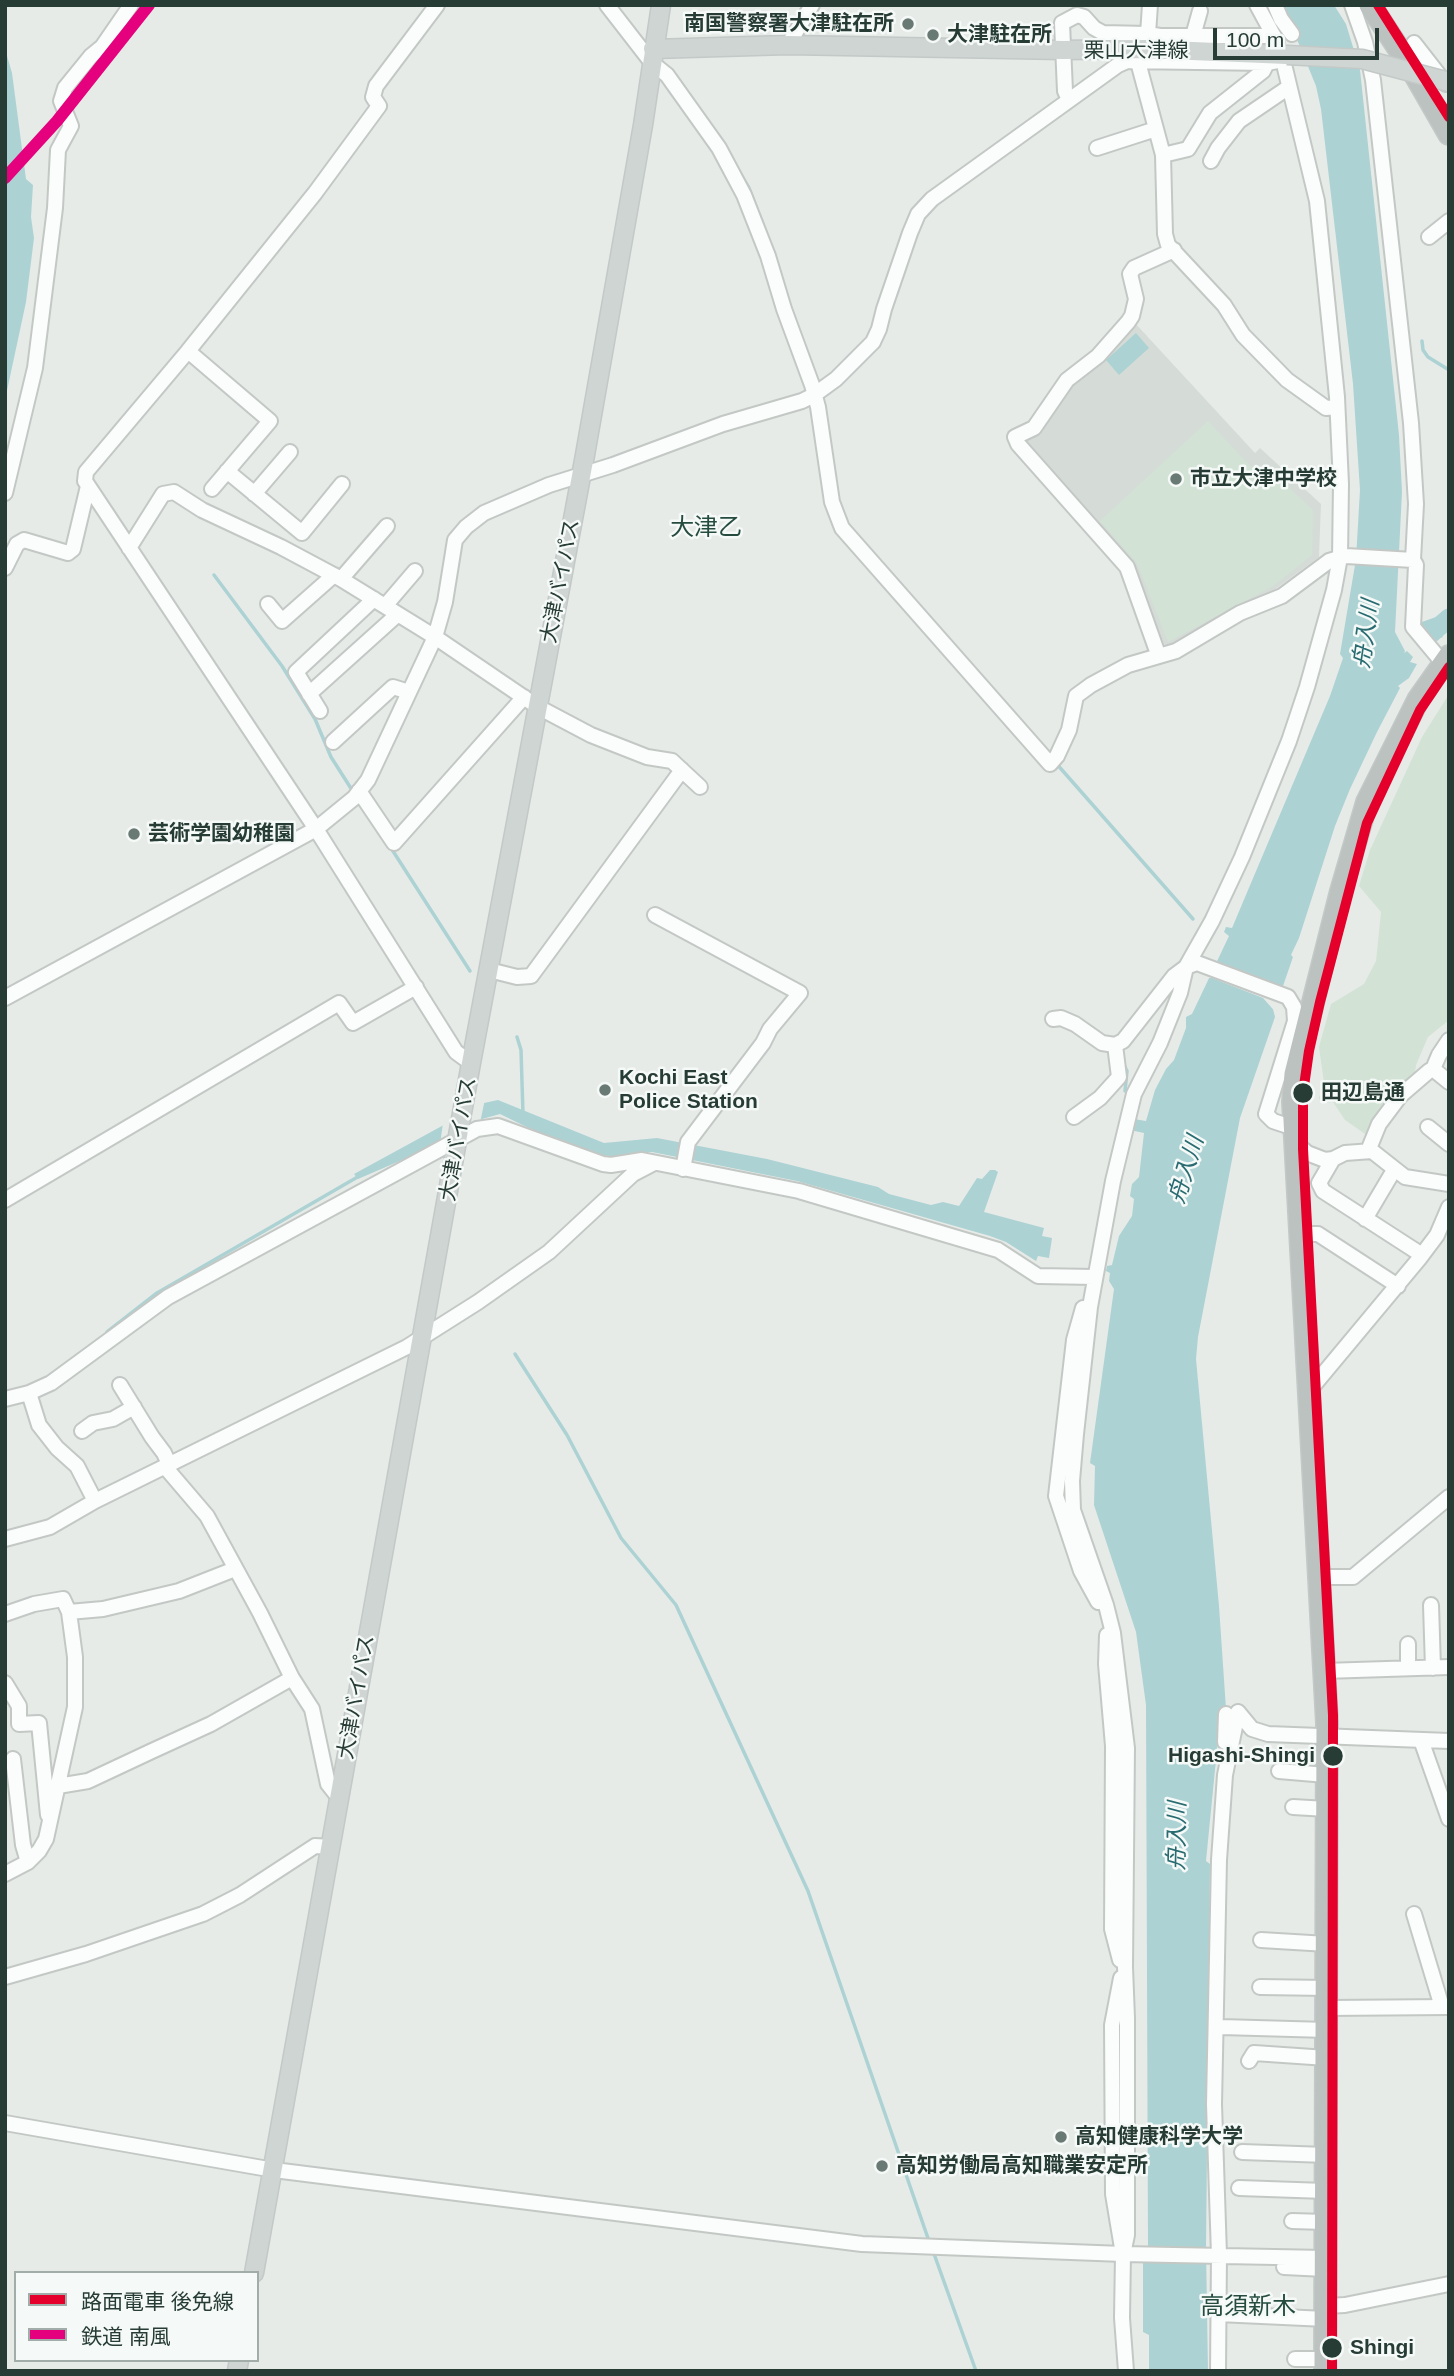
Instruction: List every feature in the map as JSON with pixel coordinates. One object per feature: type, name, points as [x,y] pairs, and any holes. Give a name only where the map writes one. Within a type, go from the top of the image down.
[{"type":"highway","points":[[1370,5],[1444,110],[1449,134]]},
{"type":"highway","points":[[1325,2365],[1326,1735],[1293,1102],[1295,1074],[1341,891],[1367,803],[1418,700],[1446,660]]},
{"type":"main road","name":"大津バイパス","points":[[254,2271],[489,970],[531,702],[581,475],[643,125],[661,5]]},
{"type":"main road","name":"栗山大津線","points":[[653,56],[788,45],[1063,50],[1279,44],[1362,59],[1449,82]]},
{"type":"street","points":[[5,493],[9,461],[35,368],[55,208],[58,150],[71,126],[61,101],[65,88],[91,56],[102,47],[131,5]]},
{"type":"street","points":[[437,5],[376,86],[373,97],[379,106],[315,193],[86,472],[85,481],[316,829],[456,1052],[471,1063]]},
{"type":"street","points":[[607,5],[667,75],[719,148],[744,195],[768,256],[814,395],[832,502],[842,528],[1050,764],[1057,756],[1069,730],[1076,696],[1128,665],[1158,654],[1176,651],[1240,613],[1282,596],[1329,561],[1343,556],[1411,560],[1416,565],[1413,627],[1446,660]]},
{"type":"street","points":[[788,45],[812,5]]},
{"type":"street","points":[[1148,34],[1150,5]]},
{"type":"street","points":[[1276,5],[1281,19],[1292,34]]},
{"type":"street","points":[[1352,5],[1365,42],[1376,107],[1410,423],[1416,504],[1411,560]]},
{"type":"street","points":[[1259,7],[1279,44]]},
{"type":"street","points":[[1193,36],[1200,11]]},
{"type":"street","points":[[1069,100],[1065,91],[1062,23],[1077,15],[1084,17],[1103,33],[1193,36],[1279,44]]},
{"type":"street","points":[[1414,43],[1449,88]]},
{"type":"street","points":[[5,998],[316,829],[359,792],[368,780],[435,637],[445,602],[455,540],[484,513],[549,485],[814,395],[835,379],[873,342],[918,214],[932,199],[1118,65],[1127,61],[1267,63],[1283,60],[1317,201],[1336,407],[1343,556],[1307,687],[1289,741],[1242,857],[1191,965],[1160,1043],[1134,1094],[1094,1277],[1074,1340],[1056,1496],[1081,1571],[1101,1606],[1108,1632],[1106,1664],[1113,1772],[1112,1929],[1119,1957],[1125,1967],[1117,1988],[1112,2025],[1113,2194],[1126,2254],[1122,2318],[1126,2371]]},
{"type":"street","points":[[1138,61],[1163,155],[1165,234],[1168,245],[1224,305],[1243,335],[1287,380],[1326,408],[1336,407]]},
{"type":"street","points":[[1163,155],[1188,149],[1210,113],[1264,71],[1267,63]]},
{"type":"street","points":[[1211,161],[1239,121],[1289,87]]},
{"type":"street","points":[[1097,148],[1156,130]]},
{"type":"street","points":[[1429,237],[1449,221]]},
{"type":"street","points":[[1158,654],[1127,567],[1014,437],[1034,428],[1067,380],[1098,356],[1128,322],[1136,299],[1130,274],[1134,268],[1174,250]]},
{"type":"street","points":[[188,351],[270,421],[212,489]]},
{"type":"street","points":[[254,494],[290,452]]},
{"type":"street","points":[[227,471],[302,533],[342,484]]},
{"type":"street","points":[[5,568],[17,544],[24,540],[68,553],[73,549],[88,486]]},
{"type":"street","points":[[129,548],[163,494],[174,492],[202,510],[337,577],[435,637],[531,702],[592,735],[647,757],[672,761],[700,787]]},
{"type":"street","points":[[268,604],[282,621],[337,577],[387,526]]},
{"type":"street","points":[[309,694],[415,571]]},
{"type":"street","points":[[320,711],[296,672],[385,606]]},
{"type":"street","points":[[333,742],[393,687],[409,692]]},
{"type":"street","points":[[359,792],[394,843],[531,702]]},
{"type":"street","points":[[489,970],[531,976],[682,770]]},
{"type":"street","points":[[655,915],[800,993],[769,1030],[763,1043],[688,1142],[684,1165]]},
{"type":"street","points":[[1191,965],[1288,997],[1294,1007],[1295,1021],[1266,1114],[1272,1121],[1295,1135],[1316,1157],[1333,1159],[1345,1153],[1368,1151],[1376,1154],[1394,1170],[1413,1179],[1449,1184]]},
{"type":"street","points":[[1053,1019],[1061,1018],[1102,1042],[1115,1045],[1124,1041],[1174,976],[1191,965]]},
{"type":"street","points":[[5,1200],[339,1003],[353,1023],[416,987]]},
{"type":"street","points":[[1368,1151],[1379,1125],[1400,1096],[1433,1069],[1449,1040]]},
{"type":"street","points":[[1074,1117],[1100,1098],[1119,1077],[1115,1045]]},
{"type":"street","points":[[1433,1069],[1449,1082]]},
{"type":"street","points":[[5,1399],[29,1394],[51,1383],[168,1297],[459,1138],[477,1129],[498,1126],[603,1164],[642,1160],[684,1165],[799,1191],[998,1250],[1038,1276],[1094,1277]]},
{"type":"street","points":[[1427,1127],[1449,1144]]},
{"type":"street","points":[[1320,1187],[1333,1159]]},
{"type":"street","points":[[5,1539],[50,1527],[424,1337],[549,1252],[633,1174],[654,1163]]},
{"type":"street","points":[[1365,1219],[1394,1170]]},
{"type":"street","points":[[1298,1190],[1320,1187],[1422,1255]]},
{"type":"street","points":[[1309,1391],[1422,1255],[1437,1235],[1449,1207]]},
{"type":"street","points":[[1300,1234],[1318,1234],[1398,1286]]},
{"type":"street","points":[[120,1385],[164,1453],[168,1467],[207,1516],[292,1678],[312,1709],[328,1784],[339,1798]]},
{"type":"street","points":[[29,1394],[39,1425],[57,1448],[77,1466],[95,1502]]},
{"type":"street","points":[[82,1431],[93,1423],[113,1419],[134,1407]]},
{"type":"street","points":[[1319,1577],[1353,1577],[1449,1497]]},
{"type":"street","points":[[69,1612],[103,1609],[179,1591],[235,1569]]},
{"type":"street","points":[[5,1614],[34,1604],[63,1599],[69,1612],[77,1686],[75,1707],[46,1839],[40,1851],[28,1862],[5,1874]]},
{"type":"street","points":[[1432,1605],[1433,1668]]},
{"type":"street","points":[[1408,1644],[1408,1668]]},
{"type":"street","points":[[1324,1671],[1449,1667]]},
{"type":"street","points":[[58,1786],[88,1781],[211,1724],[292,1678]]},
{"type":"street","points":[[5,1683],[19,1706],[19,1724],[39,1723],[49,1820]]},
{"type":"street","points":[[1225,1775],[1238,1712],[1252,1729],[1268,1734],[1449,1741]]},
{"type":"street","points":[[1217,2371],[1215,2067],[1219,1860],[1226,1714]]},
{"type":"street","points":[[1421,1740],[1449,1819]]},
{"type":"street","points":[[13,1759],[23,1845],[28,1862]]},
{"type":"street","points":[[1279,1770],[1326,1775]]},
{"type":"street","points":[[1293,1807],[1326,1809]]},
{"type":"street","points":[[5,1977],[86,1954],[203,1914],[240,1895],[315,1846],[331,1847]]},
{"type":"street","points":[[1260,1987],[1327,1998],[1446,2007],[1414,1914]]},
{"type":"street","points":[[1261,1940],[1327,1944]]},
{"type":"street","points":[[1222,2027],[1251,2032],[1327,2030]]},
{"type":"street","points":[[1249,2061],[1254,2053],[1326,2058]]},
{"type":"street","points":[[5,2123],[274,2170],[862,2244],[1216,2255],[1325,2264]]},
{"type":"street","points":[[1242,2151],[1326,2155]]},
{"type":"street","points":[[1239,2188],[1325,2191]]},
{"type":"street","points":[[1293,2218],[1325,2219]]},
{"type":"street","points":[[1284,2267],[1325,2264]]},
{"type":"street","points":[[1218,2315],[1326,2313],[1345,2305],[1449,2284]]},
{"type":"street","points":[[1295,2359],[1325,2365]]},
{"type":"shaded area","name":"市立大津中学校","points":[[1134,322],[1255,453],[1260,448],[1321,504],[1319,557],[1270,593],[1168,646],[1164,644],[1134,566],[1024,439],[1063,393]]},
{"type":"green space","points":[[1208,421],[1264,481],[1273,473],[1313,510],[1312,555],[1273,586],[1168,642],[1137,563],[1100,521]]},
{"type":"green space","points":[[1449,694],[1449,1020],[1428,1037],[1416,1065],[1414,1080],[1368,1136],[1345,1120],[1333,1102],[1322,1103],[1319,1098],[1324,1083],[1319,1047],[1331,1004],[1364,984],[1376,961],[1381,912],[1359,886],[1370,850],[1422,737]]},
{"type":"water","name":"舟入川","points":[[1283,5],[1334,5],[1346,24],[1360,70],[1399,435],[1402,492],[1395,632],[1404,653],[1407,651],[1413,657],[1410,662],[1417,664],[1409,678],[1398,686],[1400,688],[1350,789],[1273,1009],[1275,1017],[1240,1118],[1198,1337],[1196,1359],[1226,1709],[1221,1709],[1206,1861],[1210,1864],[1206,2248],[1208,2371],[1149,2371],[1149,2335],[1143,2332],[1143,2260],[1148,2246],[1146,1705],[1136,1632],[1094,1505],[1095,1466],[1090,1463],[1114,1289],[1109,1281],[1110,1273],[1106,1271],[1107,1266],[1112,1265],[1119,1236],[1132,1216],[1132,1184],[1139,1177],[1144,1133],[1130,1130],[1134,1119],[1146,1121],[1155,1090],[1174,1060],[1186,1028],[1186,1017],[1192,1014],[1229,936],[1224,932],[1226,927],[1232,928],[1330,696],[1343,658],[1340,654],[1356,559],[1360,490],[1353,384],[1321,109],[1316,86]]},
{"type":"water","points":[[5,49],[12,73],[26,179],[33,185],[31,217],[34,238],[26,302],[5,400]]},
{"type":"water","points":[[1136,333],[1149,348],[1119,375],[1106,360]]},
{"type":"water","points":[[1449,608],[1449,618],[1436,629],[1443,637],[1430,642],[1419,623],[1436,617]]},
{"type":"water","points":[[498,1100],[604,1143],[657,1138],[767,1159],[878,1187],[889,1194],[931,1205],[943,1202],[959,1206],[977,1178],[982,1179],[990,1170],[995,1170],[998,1172],[984,1212],[1044,1228],[1042,1236],[1052,1238],[1049,1258],[1038,1256],[1036,1261],[1006,1242],[990,1236],[797,1181],[652,1152],[613,1157],[592,1153],[539,1133],[500,1114],[482,1119],[358,1179],[354,1174],[484,1103]]},
{"type":"pier","points":[[1213,960],[1287,988],[1276,1010],[1279,1016],[1263,998],[1212,978],[1205,978]]},
{"type":"pier","points":[[485,1099],[480,1123],[440,1144],[443,1123]]},
{"type":"waterway","points":[[741,175],[763,225]]},
{"type":"waterway","points":[[1422,341],[1423,350],[1428,357],[1449,370]]},
{"type":"waterway","points":[[214,575],[282,666],[315,719],[331,757],[352,790]]},
{"type":"waterway","points":[[1426,638],[1449,618]]},
{"type":"waterway","points":[[1055,762],[1193,919]]},
{"type":"waterway","points":[[391,848],[470,971]]},
{"type":"waterway","points":[[517,1037],[521,1050],[523,1114]]},
{"type":"waterway","points":[[1123,1063],[1127,1071],[1125,1091]]},
{"type":"waterway","points":[[107,1332],[157,1293],[361,1175]]},
{"type":"waterway","points":[[515,1354],[567,1435],[621,1538],[676,1605],[808,1891],[930,2244]]},
{"type":"waterway","points":[[933,2251],[976,2371]]},
{"type":"tram line","name":"後免線","points":[[1378,5],[1449,117]]},
{"type":"tram line","name":"後免線","points":[[1332,2371],[1333,1715],[1303,1149],[1303,1093],[1320,1002],[1367,823],[1420,710],[1449,667]]},
{"type":"rail line","name":"南風","points":[[5,178],[57,121],[149,5]]},
{"type":"place","name":"南国警察署大津駐在所","points":[[908,24]]},
{"type":"place","name":"大津駐在所","points":[[933,35]]},
{"type":"place","name":"市立大津中学校","points":[[1176,479]]},
{"type":"place","name":"芸術学園幼稚園","points":[[134,834]]},
{"type":"place","name":"Kochi East Police Station","points":[[605,1090]]},
{"type":"place","name":"田辺島通","points":[[1303,1093]]},
{"type":"place","name":"Higashi-Shingi","points":[[1333,1756]]},
{"type":"place","name":"高知健康科学大学","points":[[1061,2137]]},
{"type":"place","name":"高知労働局高知職業安定所","points":[[882,2166]]},
{"type":"place","name":"Shingi","points":[[1332,2348]]},
{"type":"district","name":"大津乙","points":[[706,528]]},
{"type":"district","name":"高須新木","points":[[1248,2307]]}]
